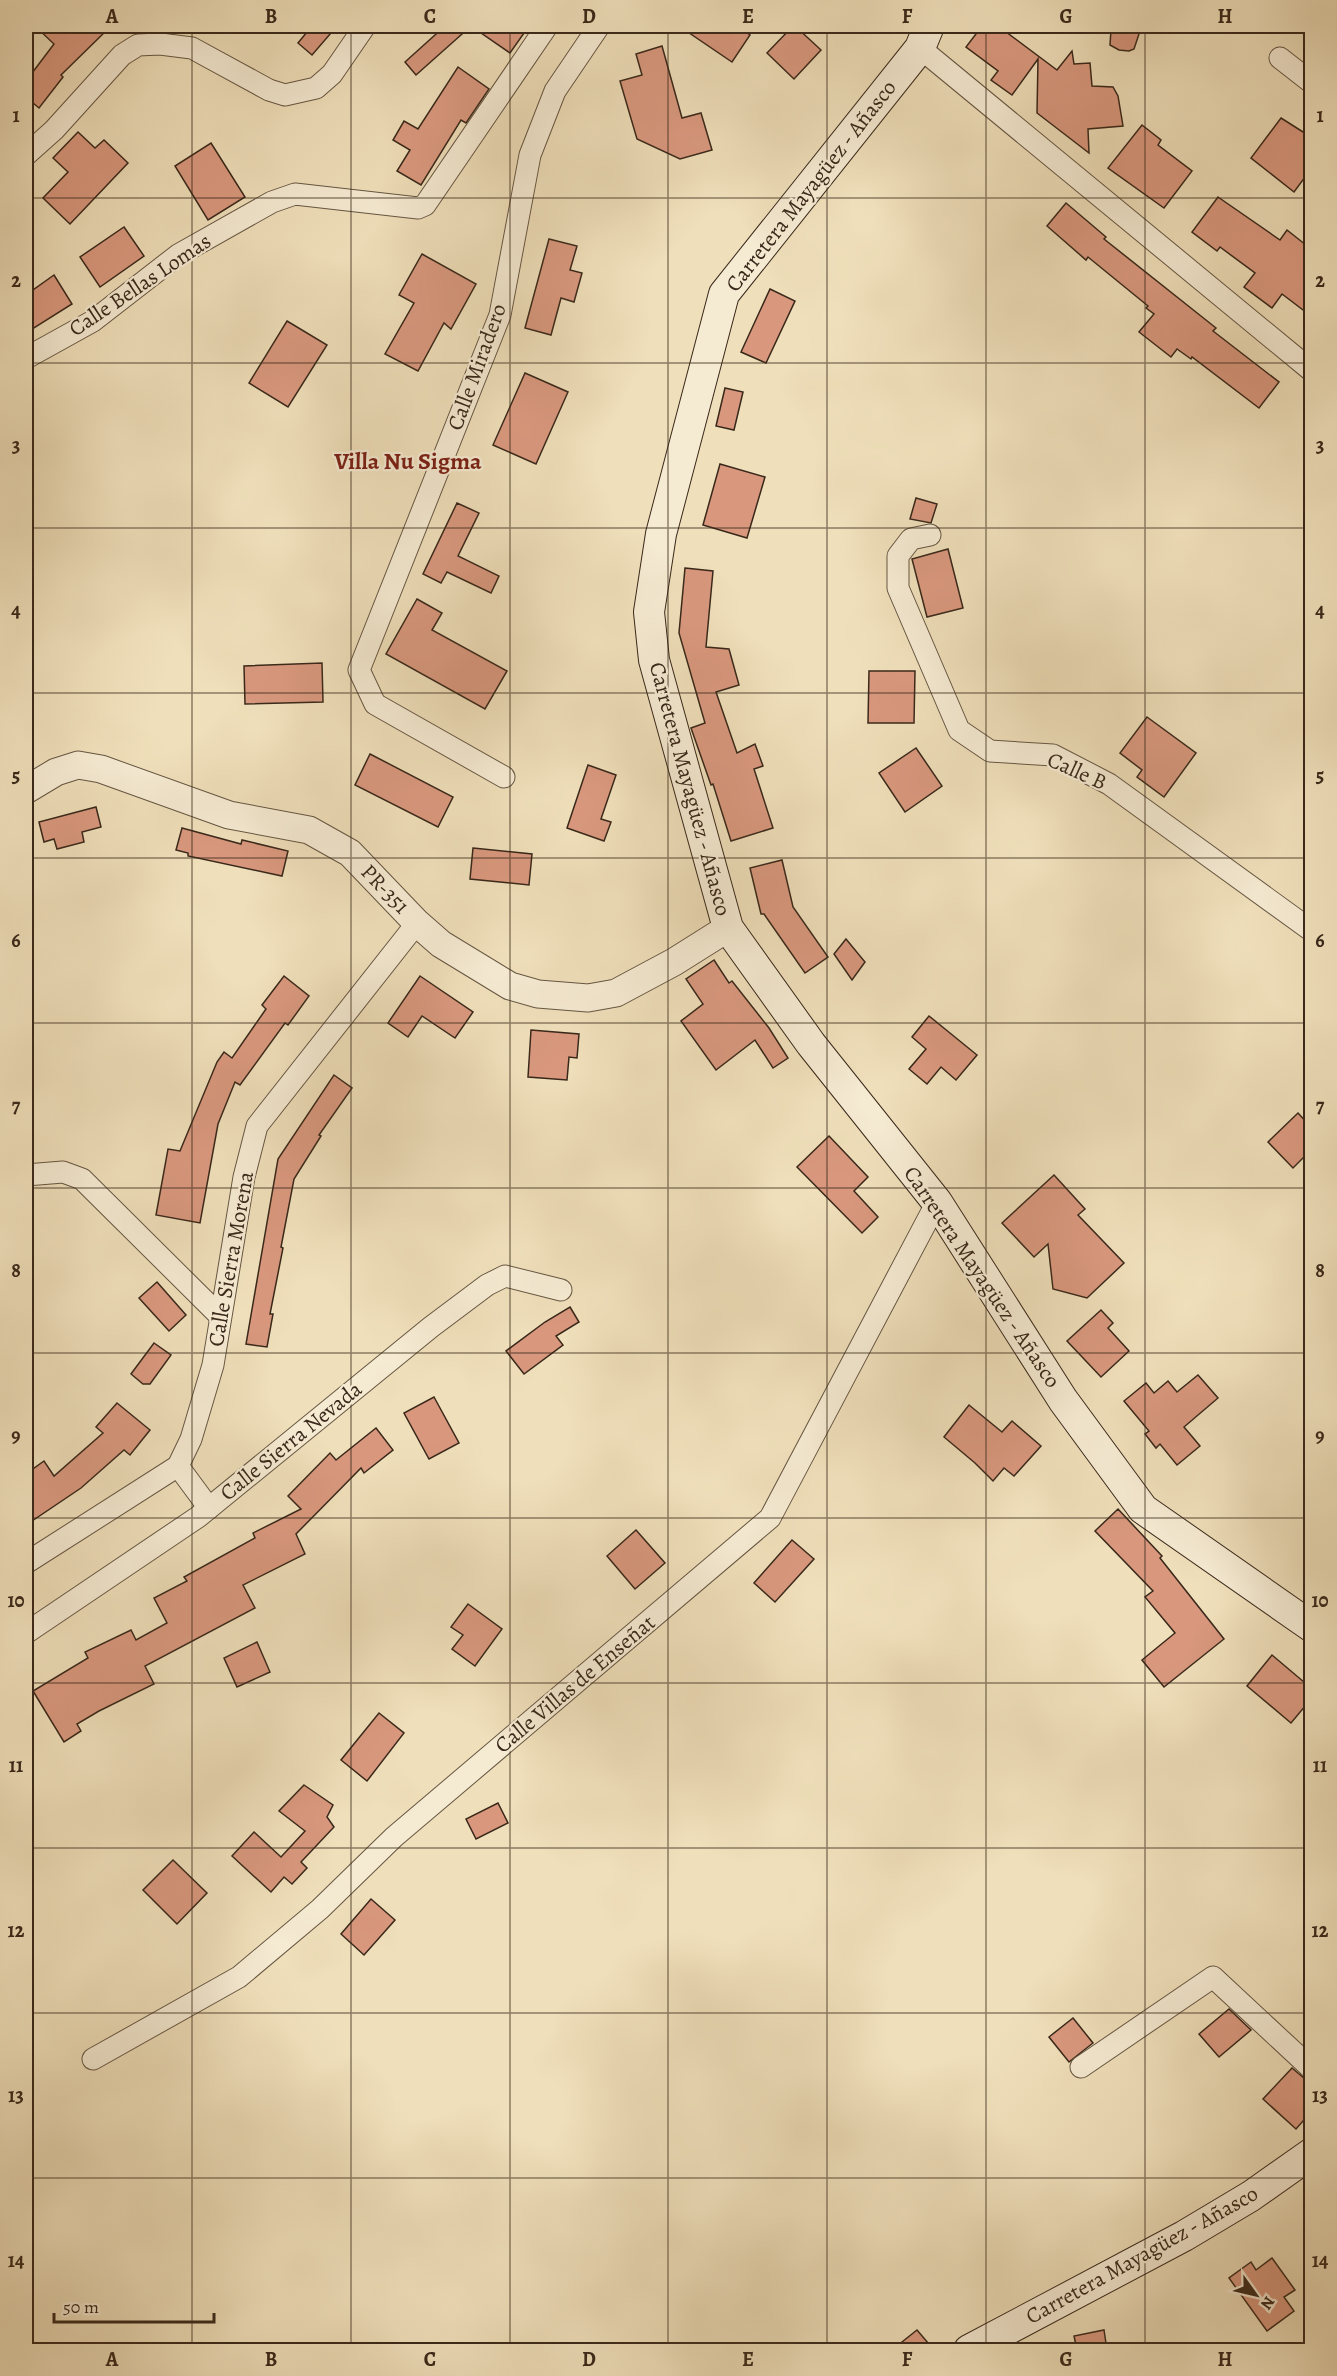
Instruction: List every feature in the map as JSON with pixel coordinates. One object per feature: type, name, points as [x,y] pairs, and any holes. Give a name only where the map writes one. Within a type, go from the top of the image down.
[{"type":"main road","name":"Carretera Mayagüez - Añasco","points":[[924,37],[724,294],[661,534],[649,612],[654,660],[728,928],[811,1044],[937,1202],[1063,1400],[1143,1509],[1311,1627]]},
{"type":"main road","name":"Carretera Mayagüez - Añasco","points":[[969,2350],[1184,2236],[1251,2196],[1311,2153]]},
{"type":"street","points":[[26,155],[54,129],[122,55],[138,45],[160,44],[192,48],[269,90],[285,95],[316,88],[332,74],[365,26]]},
{"type":"street","name":"Calle Bellas Lomas","points":[[28,357],[93,321],[178,255],[272,202],[295,194],[418,208],[425,205],[547,26]]},
{"type":"street","name":"Calle Miradero","points":[[504,777],[375,704],[359,670],[500,315],[530,154],[555,92],[599,26]]},
{"type":"street","points":[[924,37],[1311,371]]},
{"type":"street","points":[[1280,58],[1311,84]]},
{"type":"street","name":"Calle B","points":[[930,535],[911,539],[898,556],[898,588],[959,730],[990,751],[1053,755],[1109,784],[1311,931]]},
{"type":"street","name":"PR-351","points":[[26,790],[56,772],[78,765],[101,769],[229,815],[309,830],[350,853],[417,923],[441,944],[510,986],[538,994],[588,998],[616,993],[674,962],[728,928]]},
{"type":"street","name":"Calle Sierra Morena","points":[[178,1466],[191,1439],[213,1365],[244,1177],[257,1126],[417,923]]},
{"type":"street","points":[[26,1175],[63,1172],[82,1179],[220,1316]]},
{"type":"street","name":"Calle Villas de Enseñat","points":[[93,2058],[239,1977],[320,1909],[394,1837],[770,1518],[937,1202]]},
{"type":"street","name":"Calle Sierra Nevada","points":[[26,1633],[209,1508],[431,1327],[487,1285],[505,1276],[561,1290]]},
{"type":"street","points":[[26,1563],[178,1466],[209,1508]]},
{"type":"street","points":[[1081,2067],[1213,1977],[1311,2069]]},
{"type":"building","points":[[35,26],[111,26],[61,75],[63,77],[39,108],[26,97],[26,81],[54,44]]},
{"type":"building","points":[[312,26],[337,26],[312,55],[298,43]]},
{"type":"building","points":[[445,26],[471,26],[416,75],[405,62]]},
{"type":"building","points":[[471,26],[529,26],[510,53]]},
{"type":"building","points":[[679,26],[737,26],[750,35],[732,62]]},
{"type":"building","points":[[793,26],[821,50],[794,79],[767,53]]},
{"type":"building","points":[[982,26],[998,26],[1057,70],[1072,51],[1074,64],[1090,63],[1092,86],[1113,87],[1118,96],[1123,126],[1088,129],[1089,153],[1037,113],[1038,59],[1012,95],[991,80],[998,71],[966,47]]},
{"type":"building","points":[[1117,26],[1134,28],[1139,34],[1134,49],[1119,50],[1110,45],[1111,30]]},
{"type":"building","points":[[662,46],[682,118],[701,113],[712,150],[680,159],[637,139],[620,81],[642,75],[636,54]]},
{"type":"building","points":[[458,67],[489,89],[466,123],[461,120],[421,185],[397,171],[410,150],[393,140],[404,121],[418,129]]},
{"type":"building","points":[[1281,118],[1311,137],[1311,169],[1294,192],[1251,158]]},
{"type":"building","points":[[1142,125],[1161,140],[1158,145],[1192,171],[1164,208],[1108,168]]},
{"type":"building","points":[[78,132],[95,148],[104,140],[128,163],[70,224],[43,198],[68,172],[53,158]]},
{"type":"building","points":[[211,143],[245,197],[208,220],[175,166]]},
{"type":"building","points":[[1218,197],[1280,240],[1287,230],[1311,249],[1311,316],[1282,294],[1272,308],[1244,287],[1255,273],[1220,247],[1217,251],[1192,232]]},
{"type":"building","points":[[1066,203],[1106,237],[1104,239],[1216,328],[1213,331],[1279,382],[1259,408],[1192,357],[1191,359],[1177,349],[1171,357],[1139,332],[1154,314],[1146,308],[1148,306],[1088,257],[1086,260],[1047,226]]},
{"type":"building","points":[[124,227],[144,256],[100,287],[80,257]]},
{"type":"building","points":[[549,239],[577,246],[570,270],[582,273],[574,302],[561,298],[551,335],[525,328]]},
{"type":"building","points":[[422,254],[476,284],[451,329],[444,323],[418,371],[385,354],[414,303],[399,295]]},
{"type":"building","points":[[54,275],[72,304],[26,333],[26,295]]},
{"type":"building","points":[[770,289],[795,301],[766,363],[741,352]]},
{"type":"building","points":[[287,321],[327,345],[288,407],[249,383]]},
{"type":"building","points":[[525,373],[568,392],[536,464],[493,445]]},
{"type":"building","points":[[725,388],[743,392],[734,430],[716,426]]},
{"type":"building","points":[[720,464],[765,477],[747,538],[703,525]]},
{"type":"building","points":[[916,498],[937,504],[931,523],[910,519]]},
{"type":"building","points":[[457,503],[479,513],[458,556],[499,576],[491,593],[447,572],[441,583],[423,574]]},
{"type":"building","points":[[948,549],[963,608],[927,617],[912,559]]},
{"type":"building","points":[[685,568],[713,571],[706,647],[729,649],[739,685],[716,692],[737,753],[755,744],[763,766],[754,769],[773,828],[731,841],[713,784],[711,785],[691,728],[705,723],[679,633]]},
{"type":"building","points":[[417,599],[442,613],[432,630],[507,671],[485,709],[386,654]]},
{"type":"building","points":[[322,663],[323,702],[245,704],[244,666]]},
{"type":"building","points":[[869,671],[915,671],[914,723],[868,723]]},
{"type":"building","points":[[1147,717],[1196,753],[1164,797],[1137,777],[1142,770],[1120,753]]},
{"type":"building","points":[[916,748],[942,786],[905,812],[879,773]]},
{"type":"building","points":[[370,754],[453,797],[438,827],[355,785]]},
{"type":"building","points":[[588,765],[616,775],[601,819],[611,822],[604,841],[567,828]]},
{"type":"building","points":[[96,807],[101,827],[82,832],[84,842],[57,849],[54,839],[44,842],[39,822]]},
{"type":"building","points":[[182,828],[241,844],[242,840],[288,851],[282,876],[188,856],[188,853],[176,850]]},
{"type":"building","points":[[473,848],[532,854],[529,885],[470,879]]},
{"type":"building","points":[[782,860],[793,907],[828,957],[805,973],[764,914],[761,914],[750,868]]},
{"type":"building","points":[[846,939],[865,962],[852,980],[834,954]]},
{"type":"building","points":[[714,960],[729,983],[732,981],[769,1028],[788,1058],[773,1068],[755,1040],[716,1070],[681,1021],[703,1004],[686,979]]},
{"type":"building","points":[[284,976],[309,996],[288,1025],[285,1023],[240,1085],[235,1082],[218,1124],[200,1223],[156,1215],[168,1149],[180,1151],[217,1062],[224,1052],[232,1058],[266,1009],[262,1005]]},
{"type":"building","points":[[420,976],[473,1012],[455,1038],[422,1016],[408,1037],[388,1023]]},
{"type":"building","points":[[929,1016],[977,1055],[956,1080],[941,1067],[927,1084],[909,1069],[926,1049],[912,1037]]},
{"type":"building","points":[[531,1030],[579,1034],[577,1058],[569,1057],[567,1080],[528,1077]]},
{"type":"building","points":[[334,1075],[352,1088],[319,1135],[321,1136],[294,1179],[270,1314],[273,1314],[267,1347],[246,1344],[278,1159]]},
{"type":"building","points":[[1298,1113],[1311,1127],[1311,1150],[1293,1168],[1268,1142]]},
{"type":"building","points":[[829,1136],[868,1177],[854,1191],[878,1217],[862,1233],[797,1167]]},
{"type":"building","points":[[1054,1175],[1085,1209],[1078,1215],[1124,1263],[1087,1298],[1053,1289],[1048,1244],[1034,1257],[1002,1223]]},
{"type":"building","points":[[157,1282],[186,1315],[169,1331],[139,1298]]},
{"type":"building","points":[[570,1307],[579,1322],[556,1336],[563,1345],[524,1374],[506,1351],[545,1322]]},
{"type":"building","points":[[1101,1310],[1113,1323],[1108,1328],[1129,1351],[1101,1377],[1067,1341]]},
{"type":"building","points":[[154,1343],[171,1355],[150,1384],[143,1384],[131,1374]]},
{"type":"building","points":[[1198,1375],[1218,1398],[1184,1427],[1200,1446],[1177,1465],[1160,1444],[1156,1448],[1145,1434],[1149,1431],[1124,1401],[1146,1383],[1154,1393],[1168,1381],[1177,1392]]},
{"type":"building","points":[[434,1397],[459,1443],[429,1459],[404,1413]]},
{"type":"building","points":[[117,1403],[150,1430],[130,1455],[124,1450],[81,1488],[26,1525],[26,1474],[44,1461],[54,1476],[103,1433],[96,1427]]},
{"type":"building","points":[[969,1405],[1002,1432],[1012,1421],[1041,1446],[1014,1476],[1004,1468],[993,1481],[944,1437]]},
{"type":"building","points":[[376,1428],[393,1450],[364,1473],[361,1468],[296,1534],[305,1554],[243,1585],[255,1608],[145,1666],[154,1684],[77,1724],[81,1731],[64,1742],[33,1691],[88,1658],[85,1652],[131,1630],[136,1640],[167,1623],[154,1598],[187,1581],[184,1577],[255,1538],[253,1533],[301,1509],[288,1496],[330,1453],[336,1460]]},
{"type":"building","points":[[1118,1509],[1162,1556],[1160,1558],[1224,1639],[1164,1687],[1142,1660],[1175,1633],[1145,1597],[1153,1591],[1095,1531]]},
{"type":"building","points":[[636,1530],[665,1563],[635,1589],[607,1556]]},
{"type":"building","points":[[792,1540],[814,1559],[775,1602],[754,1583]]},
{"type":"building","points":[[468,1604],[502,1629],[475,1666],[452,1649],[463,1635],[451,1627]]},
{"type":"building","points":[[257,1642],[270,1672],[237,1687],[224,1658]]},
{"type":"building","points":[[1272,1655],[1311,1688],[1311,1699],[1291,1723],[1247,1686]]},
{"type":"building","points":[[379,1713],[404,1733],[367,1781],[341,1760]]},
{"type":"building","points":[[304,1785],[333,1805],[327,1817],[334,1827],[301,1862],[307,1868],[292,1884],[284,1877],[271,1892],[232,1856],[254,1832],[281,1857],[305,1831],[279,1811]]},
{"type":"building","points":[[498,1803],[508,1823],[476,1839],[466,1819]]},
{"type":"building","points":[[173,1860],[207,1893],[177,1924],[143,1890]]},
{"type":"building","points":[[371,1899],[395,1920],[364,1955],[341,1934]]},
{"type":"building","points":[[1229,2009],[1251,2030],[1219,2057],[1199,2034]]},
{"type":"building","points":[[1073,2018],[1093,2043],[1069,2062],[1049,2037]]},
{"type":"building","points":[[1292,2068],[1311,2084],[1311,2112],[1296,2129],[1263,2099]]},
{"type":"building","points":[[1272,2258],[1295,2290],[1284,2297],[1294,2311],[1267,2331],[1229,2278],[1251,2262],[1256,2270]]},
{"type":"building","points":[[917,2330],[934,2350],[892,2350]]},
{"type":"building","points":[[1104,2330],[1107,2350],[1077,2350],[1074,2336]]},
{"type":"district","name":"Villa Nu Sigma","points":[[408,461]]}]
